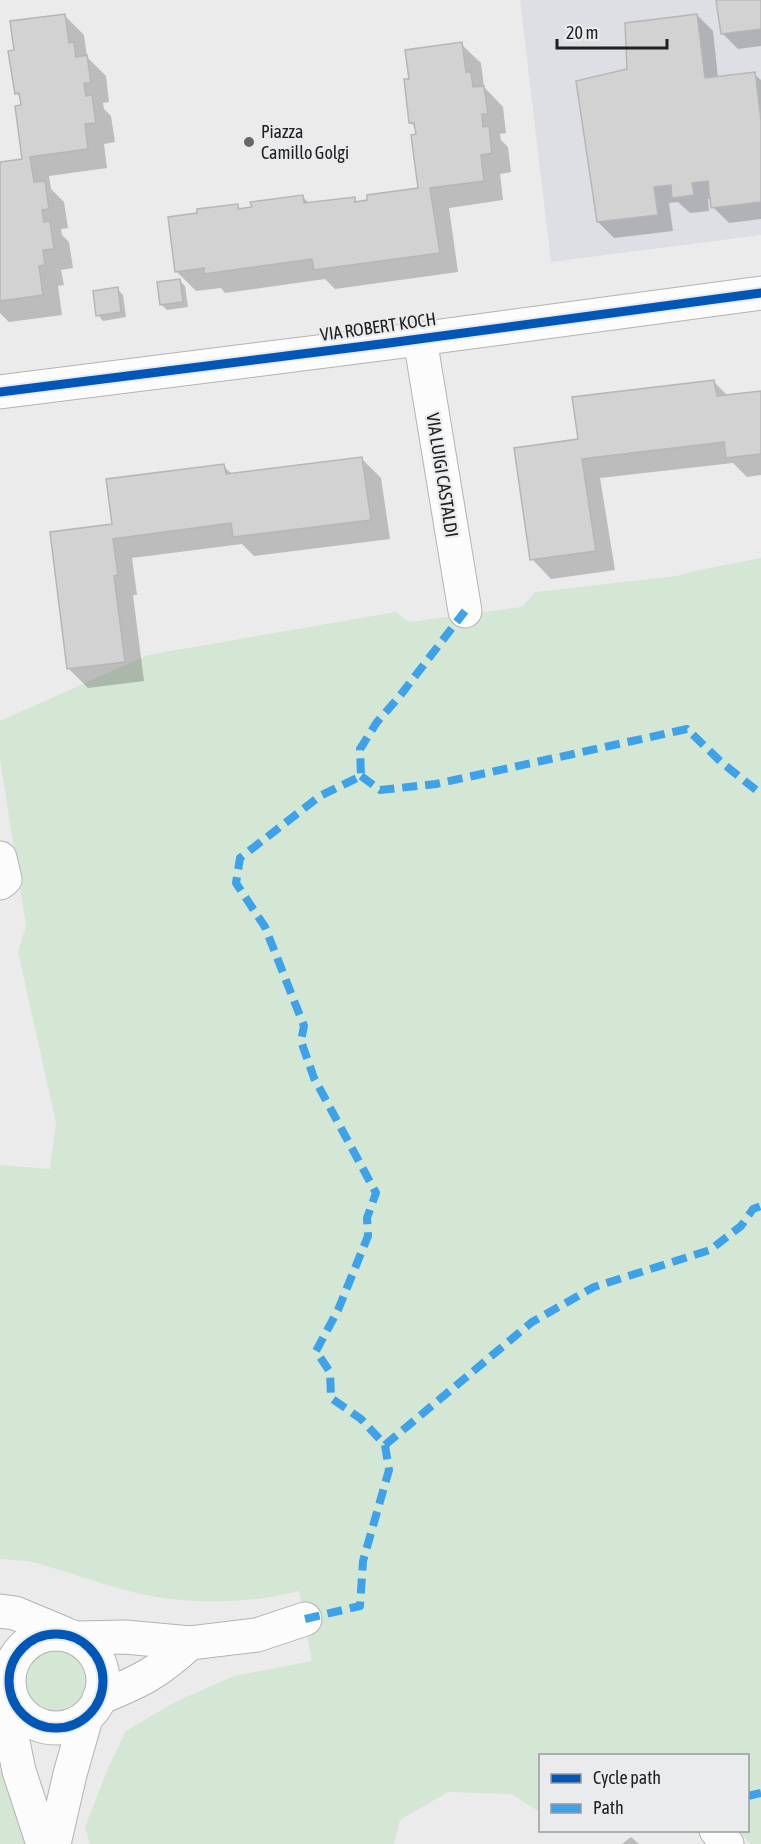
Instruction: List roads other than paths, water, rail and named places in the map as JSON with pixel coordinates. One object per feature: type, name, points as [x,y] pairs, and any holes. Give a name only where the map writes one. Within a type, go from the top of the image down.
[{"type":"street","name":"VIA ROBERT KOCH","points":[[0,392],[761,293]]},
{"type":"street","name":"VIA LUIGI CASTALDI","points":[[420,339],[465,611]]},
{"type":"street","points":[[0,1611],[15,1613],[70,1636],[90,1648],[100,1661],[104,1677],[102,1692],[93,1708],[70,1774],[54,1844]]},
{"type":"street","points":[[43,1844],[19,1771],[11,1732],[7,1692],[12,1663],[20,1650],[32,1639],[47,1634],[125,1637],[190,1643],[257,1635],[304,1619]]},
{"type":"street","points":[[7,1692],[28,1719],[42,1726],[57,1728],[72,1725],[93,1708],[167,1665],[190,1643]]},
{"type":"street","points":[[718,1832],[727,1844]]},
{"type":"place","name":"Piazza Camillo Golgi","points":[[249,142]]}]
